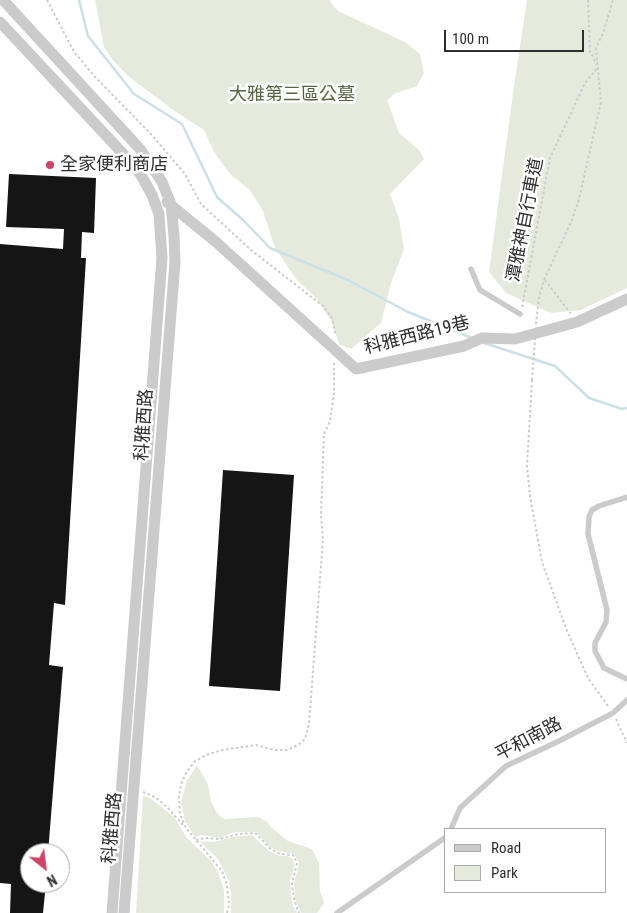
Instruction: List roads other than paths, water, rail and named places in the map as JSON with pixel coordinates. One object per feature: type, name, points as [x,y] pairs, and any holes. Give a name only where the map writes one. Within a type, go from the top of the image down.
[{"type":"street","name":"科雅西路","points":[[3,0],[140,149],[162,182],[171,204],[175,262],[124,913]]},
{"type":"street","name":"科雅西路","points":[[0,22],[128,159],[141,175],[152,195],[159,214],[162,258],[112,913]]},
{"type":"street","name":"科雅西路19巷","points":[[152,195],[171,204],[216,242],[356,369],[464,346],[478,340],[515,339],[577,322],[627,299]]},
{"type":"lane","points":[[470,269],[480,290],[520,314]]},
{"type":"lane","points":[[627,497],[592,510],[589,518],[588,534],[607,610],[606,622],[595,643],[595,651],[604,668],[627,678]]},
{"type":"lane","name":"平和南路","points":[[451,828],[460,808],[506,766],[613,713],[627,700]]},
{"type":"lane","points":[[337,913],[444,839]]},
{"type":"waterway","points":[[79,0],[88,36],[134,94],[182,124],[217,197],[270,248],[348,280],[408,312],[472,338]]},
{"type":"waterway","points":[[484,343],[555,366],[589,398],[622,409],[627,408]]},
{"type":"place","name":"全家便利商店","points":[[50,165]]},
{"type":"park label","name":"大雅第三區公墓","points":[[292,95]]}]
